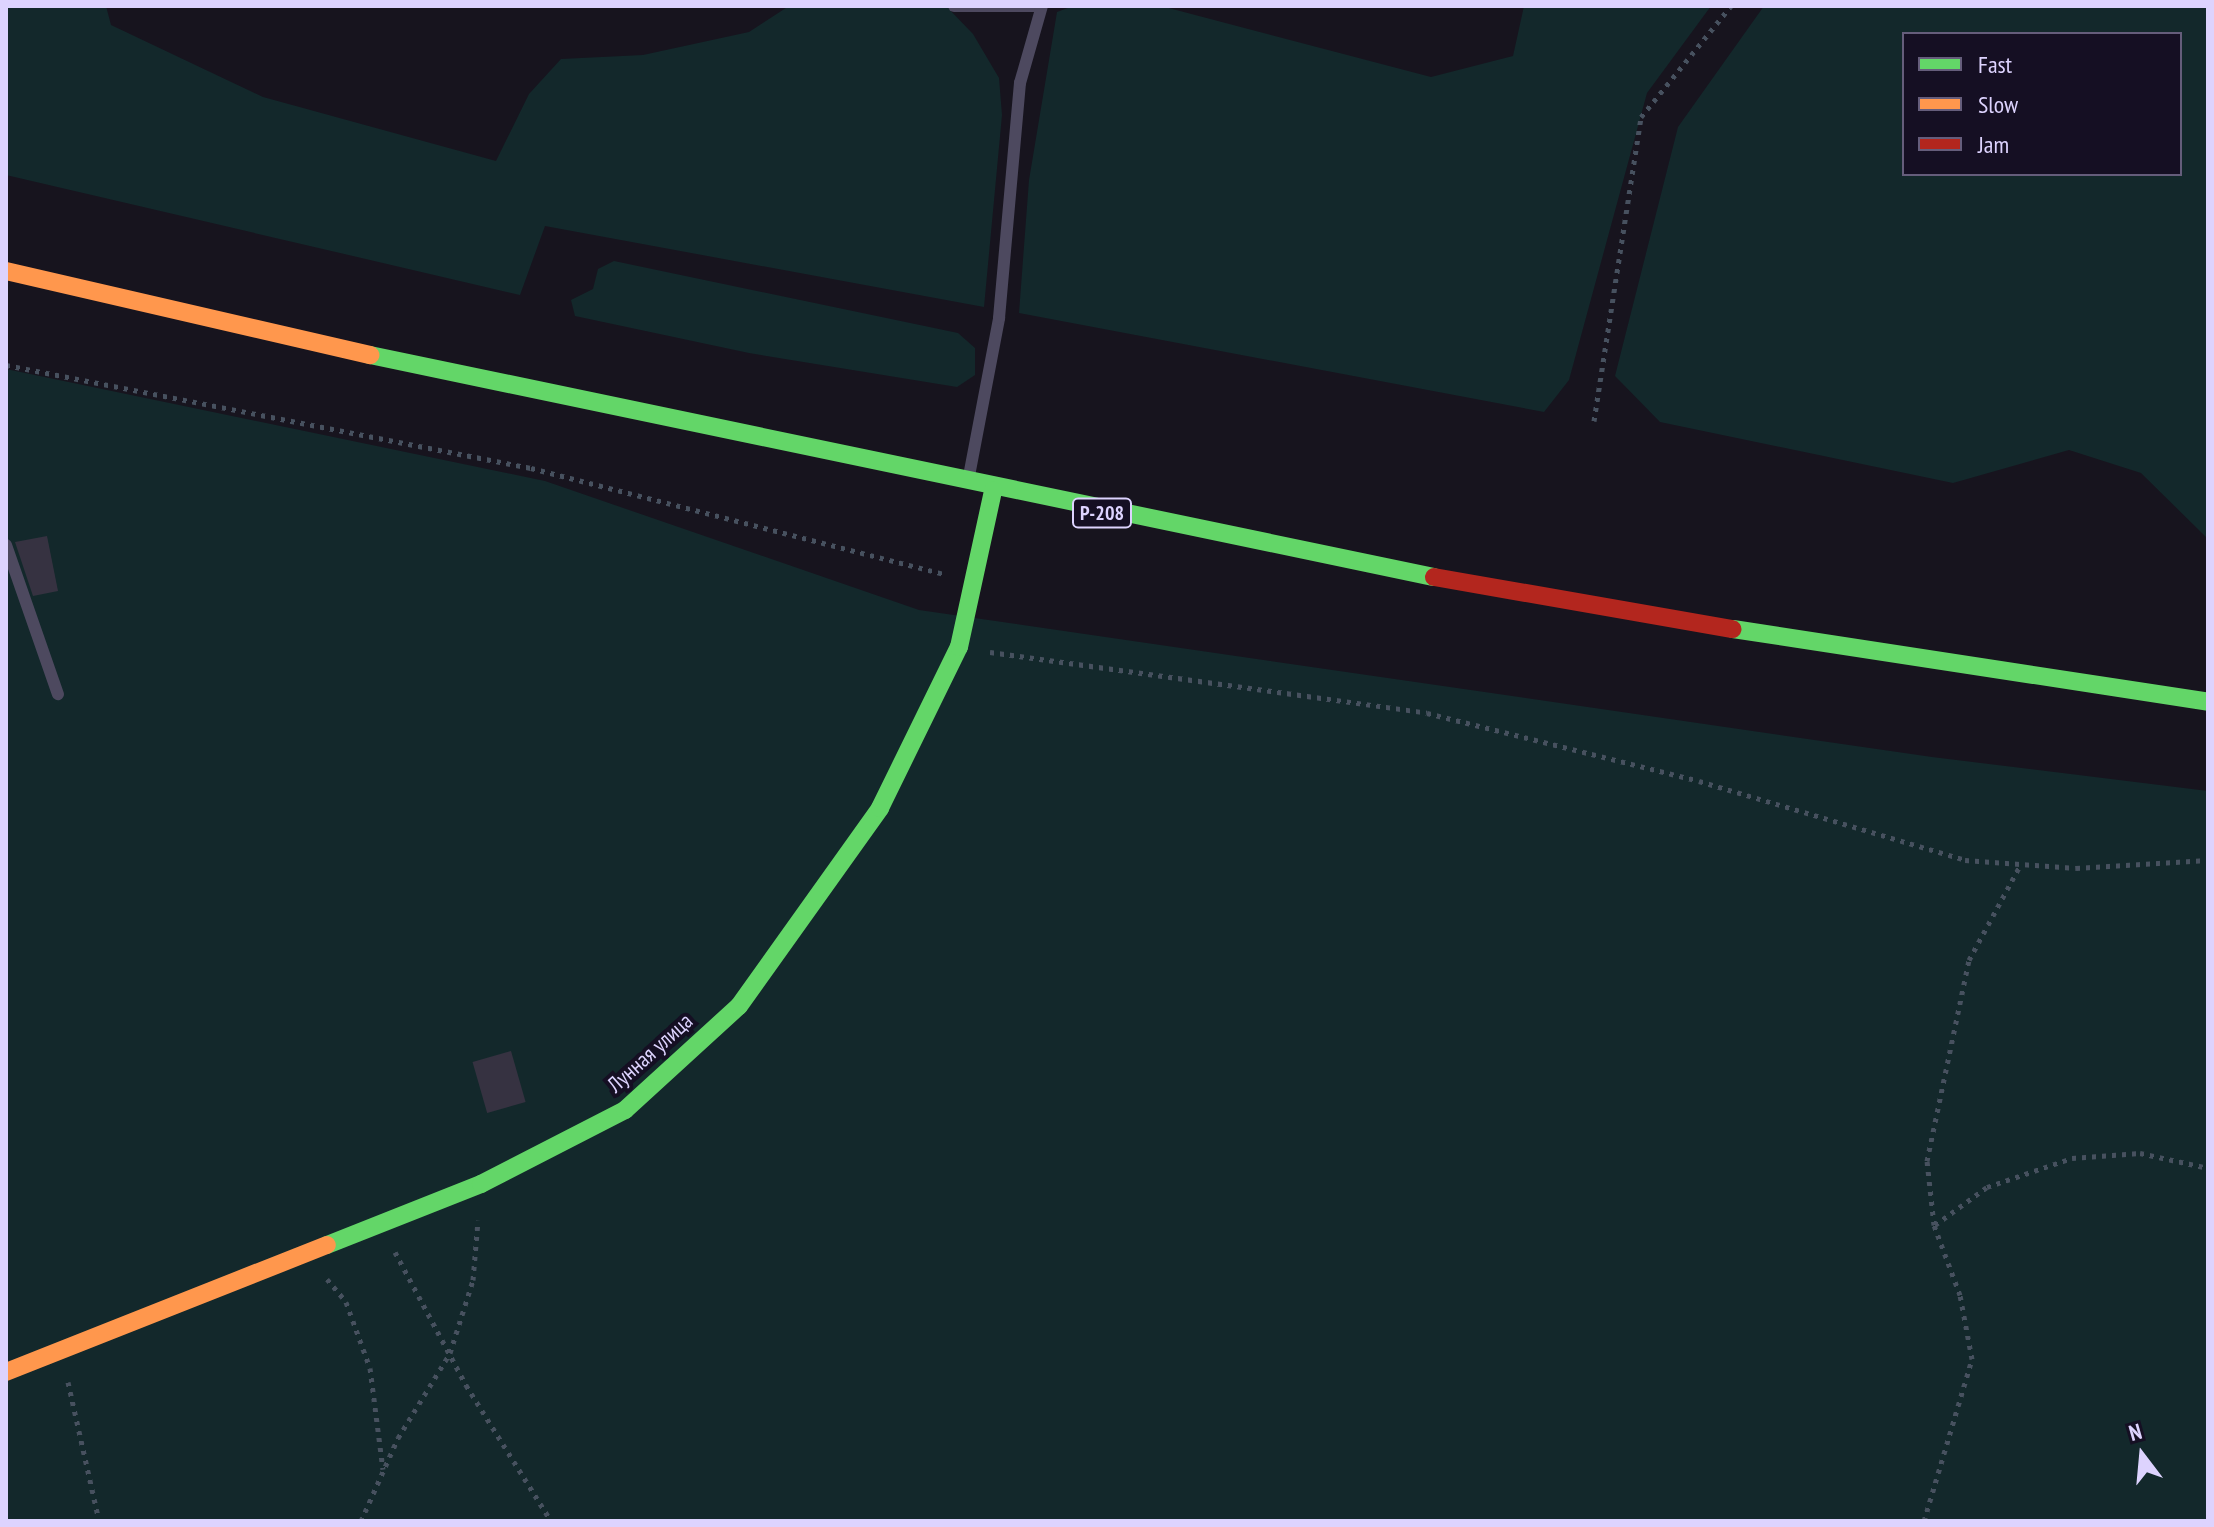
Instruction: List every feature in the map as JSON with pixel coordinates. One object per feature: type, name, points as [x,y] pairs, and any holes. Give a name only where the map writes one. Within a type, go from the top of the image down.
[{"type":"main road","name":"Р-208","points":[[6,271],[967,486],[1912,661],[2208,702]]},
{"type":"main road","name":"Лунная улица","points":[[6,1372],[481,1184],[625,1110],[739,1006],[880,808],[959,647],[993,491]]},
{"type":"lane","points":[[954,6],[1041,6],[1020,83],[999,318],[967,486]]},
{"type":"lane","points":[[6,545],[58,694]]},
{"type":"path","points":[[1594,421],[1641,117],[1731,6]]},
{"type":"path","points":[[6,365],[531,468],[975,583]]},
{"type":"path","points":[[959,647],[1427,713],[1699,781],[1965,860],[2076,868],[2208,860]]},
{"type":"path","points":[[1924,1521],[1972,1359],[1960,1295],[1934,1225],[1927,1161],[1969,960],[2021,864]]},
{"type":"path","points":[[1934,1225],[1987,1187],[2072,1158],[2140,1153],[2208,1168]]},
{"type":"path","points":[[361,1521],[384,1471],[450,1353],[473,1280],[481,1184]]},
{"type":"path","points":[[380,1224],[450,1353],[551,1521]]},
{"type":"path","points":[[306,1253],[346,1302],[370,1368],[384,1471]]},
{"type":"path","points":[[61,1350],[99,1521]]},
{"type":"green space","points":[[6,6],[106,6],[111,25],[263,97],[496,161],[529,94],[561,59],[643,55],[749,32],[789,6],[946,6],[973,34],[999,78],[1002,115],[984,307],[545,226],[520,295],[6,175]]},
{"type":"green space","points":[[1073,6],[1161,6],[1431,77],[1513,56],[1524,6],[1711,6],[1647,93],[1569,380],[1544,412],[1019,313],[1029,180],[1057,12]]},
{"type":"green space","points":[[1764,6],[2208,6],[2208,539],[2141,473],[2069,450],[1953,483],[1660,422],[1615,376],[1678,127]]},
{"type":"green space","points":[[614,261],[958,333],[975,348],[975,375],[957,387],[749,353],[575,316],[571,300],[593,289],[598,269]]},
{"type":"green space","points":[[6,369],[545,481],[919,610],[1932,757],[2208,791],[2208,1521],[6,1521]]},
{"type":"building","points":[[47,536],[58,591],[33,596],[15,542]]},
{"type":"building","points":[[511,1051],[526,1102],[487,1113],[473,1062]]},
{"type":"traffic: fast","points":[[370,355],[1434,577]]},
{"type":"traffic: fast","points":[[327,1245],[481,1184],[625,1110],[739,1006],[880,808],[959,647],[993,491]]},
{"type":"traffic: fast","points":[[1733,629],[2208,702]]},
{"type":"traffic: slow","points":[[6,271],[370,355]]},
{"type":"traffic: slow","points":[[6,1372],[327,1245]]},
{"type":"traffic: jam","points":[[1434,577],[1733,629]]}]
